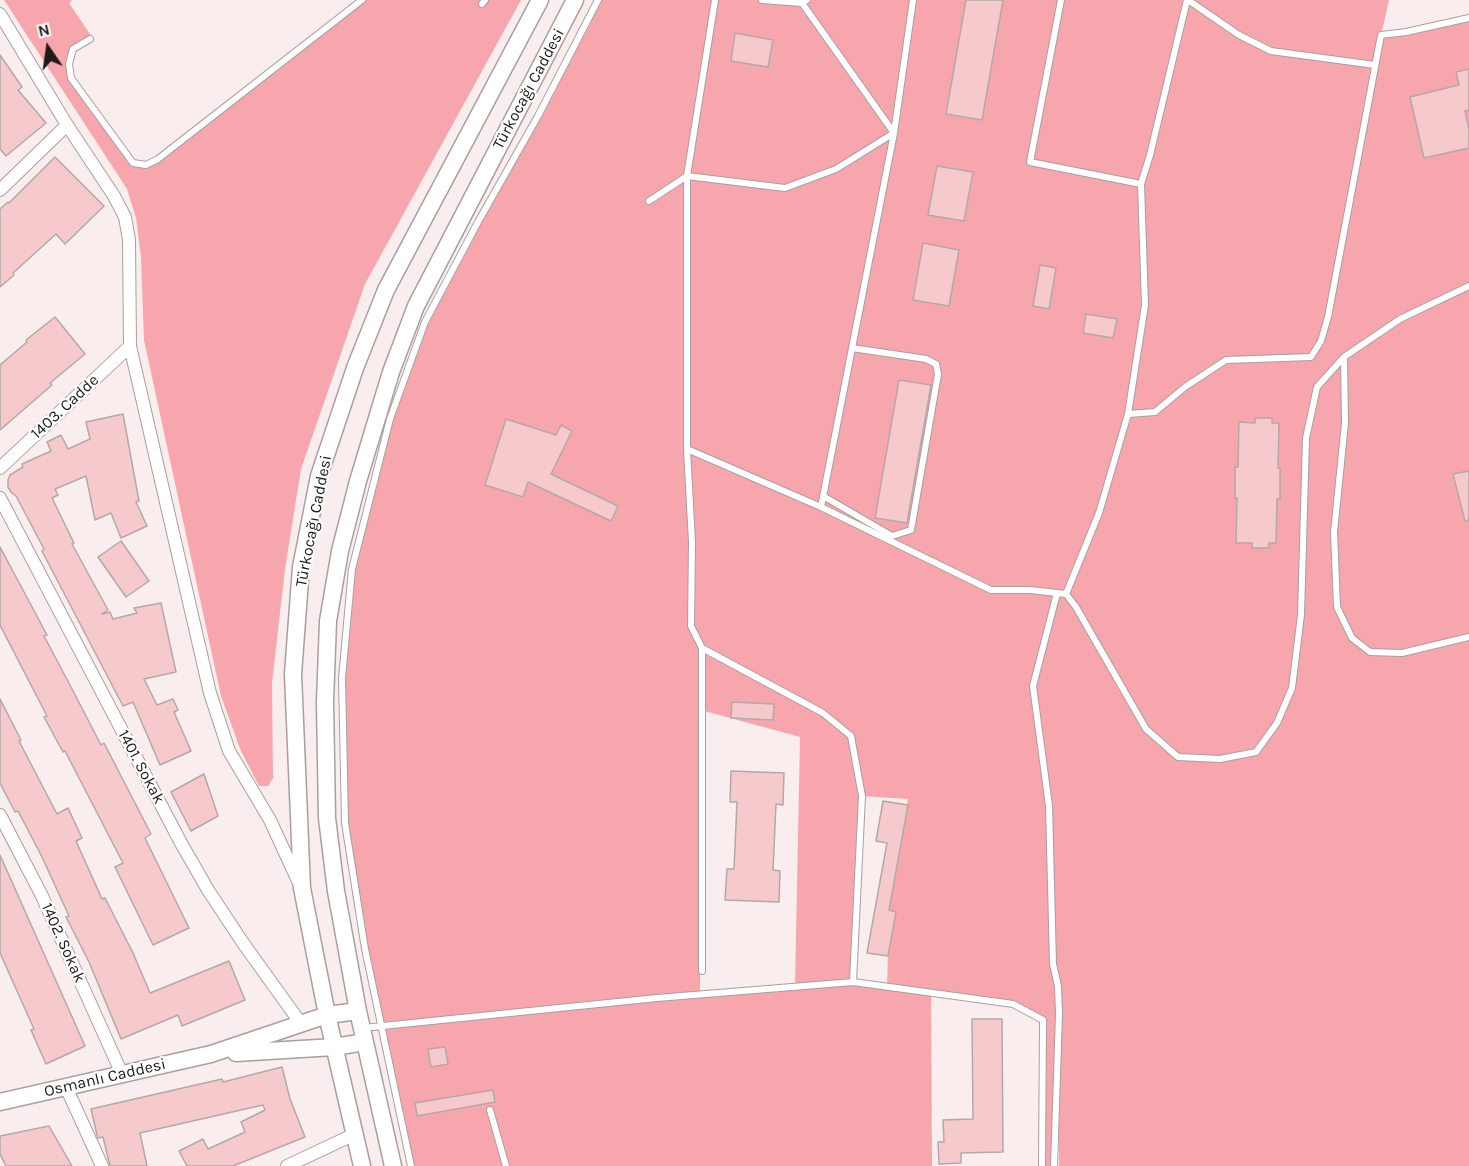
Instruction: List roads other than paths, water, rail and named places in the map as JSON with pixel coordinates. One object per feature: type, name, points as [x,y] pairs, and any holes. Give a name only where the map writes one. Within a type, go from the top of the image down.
[{"type":"main road","name":"Türkocağı Caddesi","points":[[334,1047],[302,888],[293,674],[301,567],[320,476],[355,368],[386,290],[540,0]]},
{"type":"main road","name":"Türkocağı Caddesi","points":[[363,1035],[336,891],[327,818],[325,702],[328,621],[340,551],[358,481],[391,372],[416,306],[575,0]]},
{"type":"main road","name":"Osmanlı Caddesi","points":[[0,1102],[211,1054],[327,1015],[358,1011]]},
{"type":"main road","name":"Osmanlı Caddesi","points":[[211,1054],[334,1047],[363,1035]]},
{"type":"main road","points":[[363,1035],[393,1166]]},
{"type":"main road","points":[[334,1047],[362,1166]]},
{"type":"street","points":[[0,14],[125,217],[129,240],[130,346],[210,693],[229,751],[270,820],[302,888]]},
{"type":"street","points":[[0,190],[67,124]]},
{"type":"street","name":"1403. Cadde","points":[[0,468],[130,346]]},
{"type":"street","name":"1401. Sokak","points":[[0,498],[208,890],[302,1025]]},
{"type":"street","name":"1402. Sokak","points":[[0,815],[46,905],[122,1074]]},
{"type":"street","points":[[66,1087],[102,1166]]},
{"type":"street","points":[[286,1166],[355,1134]]},
{"type":"lane","points":[[90,39],[72,49],[69,64],[71,78],[133,163],[146,165],[159,159],[362,0]]},
{"type":"lane","points":[[411,1166],[365,949],[345,823],[342,678],[352,569],[390,419],[426,322],[598,0]]},
{"type":"lane","points":[[702,971],[702,648],[691,626],[692,542],[687,449],[687,176],[715,0]]},
{"type":"lane","points":[[762,0],[805,1],[894,133]]},
{"type":"lane","points":[[821,507],[894,133],[914,0]]},
{"type":"lane","points":[[1061,0],[1030,162],[1141,184]]},
{"type":"lane","points":[[1066,594],[1099,513],[1128,414],[1144,305],[1141,184],[1187,0],[1239,35],[1271,51],[1375,65]]},
{"type":"lane","points":[[1128,414],[1155,412],[1185,387],[1226,360],[1311,357],[1321,341],[1328,317],[1381,35],[1469,18]]},
{"type":"lane","points":[[649,201],[687,176],[785,188],[836,170],[894,133]]},
{"type":"lane","points":[[687,449],[821,507],[991,590],[1030,590],[1066,594],[1076,607],[1146,729],[1178,757],[1220,759],[1256,752],[1277,723],[1292,688],[1301,615],[1306,438],[1317,387],[1344,357],[1400,319],[1469,286]]},
{"type":"lane","points":[[823,496],[892,536],[911,530],[938,374],[936,364],[926,359],[852,348]]},
{"type":"lane","points":[[1344,357],[1345,423],[1334,532],[1337,608],[1352,638],[1370,652],[1401,653],[1469,638]]},
{"type":"lane","points":[[1054,1166],[1058,995],[1053,964],[1049,806],[1033,686],[1057,593]]},
{"type":"lane","points":[[702,648],[823,713],[851,736],[862,796],[853,982]]},
{"type":"lane","points":[[363,1035],[382,1026],[853,982],[1013,1004],[1043,1020],[1042,1166]]},
{"type":"lane","points":[[490,1110],[506,1166]]}]
